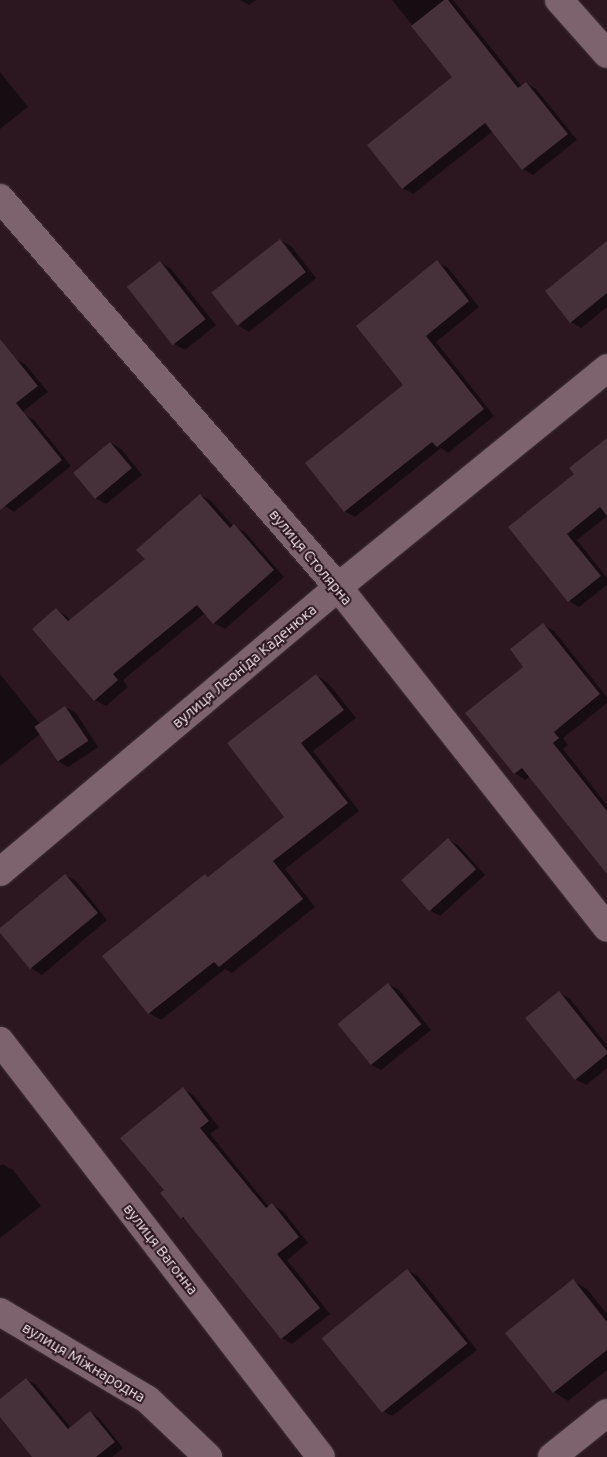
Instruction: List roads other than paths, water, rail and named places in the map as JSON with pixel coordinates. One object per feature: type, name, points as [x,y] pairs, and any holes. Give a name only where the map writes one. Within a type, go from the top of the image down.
[{"type":"street","points":[[559,0],[607,54]]},
{"type":"street","name":"вулиця Столярна","points":[[0,198],[338,587],[607,928]]},
{"type":"street","name":"вулиця Леоніда Каденюка","points":[[0,872],[338,587],[607,368]]},
{"type":"street","name":"вулиця Вагонна","points":[[0,1041],[321,1457]]},
{"type":"street","name":"вулиця Міжнародна","points":[[0,1312],[148,1400],[208,1457]]},
{"type":"street","points":[[552,1457],[607,1413]]}]
